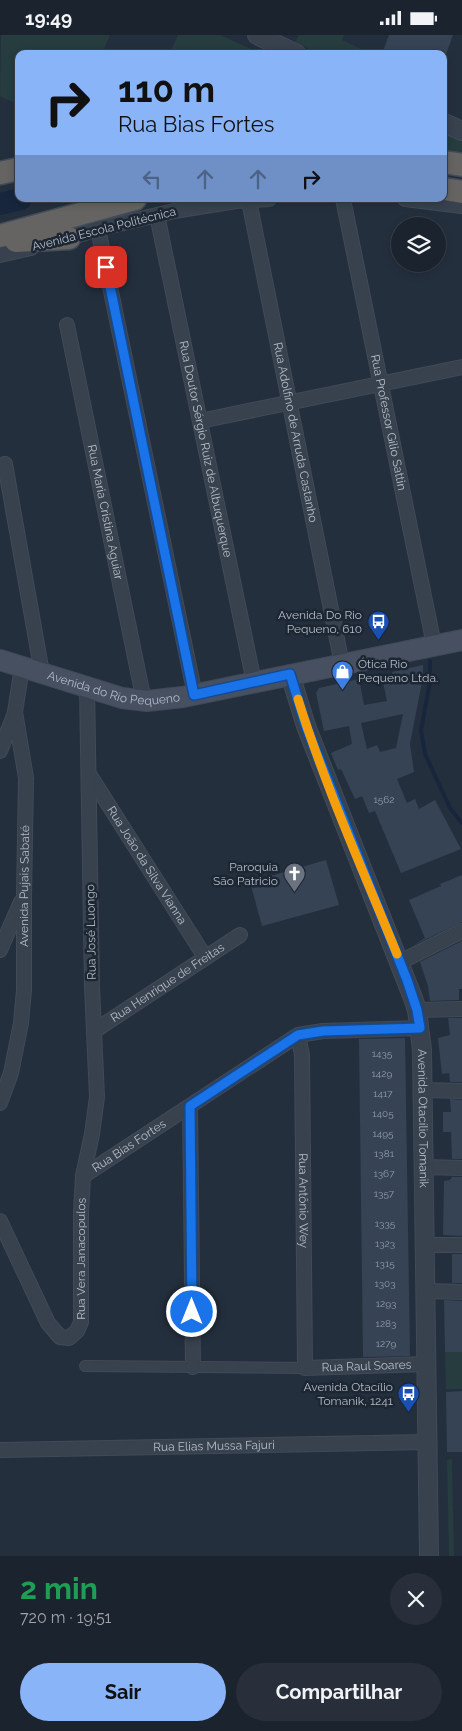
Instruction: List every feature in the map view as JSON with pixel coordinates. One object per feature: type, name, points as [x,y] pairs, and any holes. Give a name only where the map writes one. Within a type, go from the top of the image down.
[{"type":"highway","points":[[447,162],[462,165]]},
{"type":"highway","points":[[0,173],[15,170]]},
{"type":"highway","points":[[447,190],[462,192]]},
{"type":"highway","name":"Avenida Escola Politécnica","points":[[0,236],[124,202]]},
{"type":"highway","points":[[0,242],[69,238]]},
{"type":"main road","name":"Avenida do Rio Pequeno","points":[[0,659],[122,698],[144,701],[194,695],[462,640]]},
{"type":"street","points":[[257,35],[289,50]]},
{"type":"street","points":[[447,124],[462,131]]},
{"type":"street","name":"Avenida Escola Politécnica","points":[[0,255],[157,215],[238,202]]},
{"type":"street","name":"Rua Adolfino de Arruda Castanho","points":[[249,202],[342,664]]},
{"type":"street","name":"Rua Professor Gílio Sattin","points":[[344,202],[434,645]]},
{"type":"street","points":[[429,202],[462,206]]},
{"type":"street","name":"Rua Doutor Sérgio Ruiz de Albuquerque","points":[[157,215],[254,682]]},
{"type":"street","points":[[98,229],[194,695]]},
{"type":"street","name":"Rua Maria Cristina Aguiar","points":[[67,325],[144,701]]},
{"type":"street","points":[[200,421],[462,367]]},
{"type":"street","points":[[5,464],[42,673]]},
{"type":"street","name":"Avenida Pujais Sabaté","points":[[0,1103],[11,1073],[21,1023],[24,989],[26,778],[15,712],[22,667]]},
{"type":"street","name":"Avenida Otacílio Tomanik","points":[[290,674],[306,726],[400,962],[417,1010],[420,1028],[426,1245],[429,1556]]},
{"type":"street","name":"Rua José Luongo","points":[[83,1176],[92,1134],[96,1097],[87,687]]},
{"type":"street","points":[[0,751],[15,712]]},
{"type":"street","name":"Rua João da Silva Vianna","points":[[89,773],[205,957]]},
{"type":"street","points":[[0,950],[24,897]]},
{"type":"street","points":[[400,962],[462,931]]},
{"type":"street","name":"Rua Henrique de Freitas","points":[[94,1031],[240,935]]},
{"type":"street","points":[[417,1010],[462,1009]]},
{"type":"street","name":"Rua Bias Fortes","points":[[83,1176],[298,1035],[323,1031],[420,1028]]},
{"type":"street","name":"Rua Antônio Wey","points":[[298,1035],[302,1055],[305,1368]]},
{"type":"street","points":[[423,1090],[462,1091]]},
{"type":"street","points":[[190,1106],[193,1367]]},
{"type":"street","points":[[424,1167],[462,1168]]},
{"type":"street","name":"Rua Vera Janacopulos","points":[[0,1221],[48,1323],[60,1337],[69,1338],[77,1331],[81,1322],[83,1176]]},
{"type":"street","points":[[426,1245],[462,1245]]},
{"type":"street","points":[[426,1291],[462,1292]]},
{"type":"street","name":"Rua Raul Soares","points":[[305,1368],[427,1365]]},
{"type":"street","points":[[85,1366],[305,1368]]},
{"type":"street","name":"Rua Elias Mussa Fajuri","points":[[0,1450],[428,1442]]},
{"type":"green space","points":[[1,35],[110,35],[104,50],[15,50],[15,103],[0,96]]},
{"type":"green space","points":[[178,35],[220,35],[253,50],[171,50]]},
{"type":"green space","points":[[299,35],[344,35],[342,40],[361,49],[312,50],[295,42]]},
{"type":"green space","points":[[447,135],[462,139],[462,156],[447,154]]},
{"type":"green space","points":[[445,1352],[462,1352],[462,1389],[446,1389]]},
{"type":"green space","points":[[452,1459],[454,1556],[449,1556],[447,1460]]},
{"type":"building","points":[[389,35],[453,35],[447,51],[383,50]]},
{"type":"building","points":[[423,665],[423,677],[410,744],[414,772],[397,779],[407,803],[415,799],[419,809],[435,800],[461,849],[401,873],[375,811],[369,813],[362,796],[355,799],[341,769],[338,770],[331,753],[352,744],[349,726],[324,731],[316,693],[319,688],[359,679],[364,705],[387,701],[383,682],[394,680],[392,672]],"holes":[[[403,714],[396,748],[380,752],[377,745],[367,749],[361,723]]]},
{"type":"building","name":"Paroquia São Patricio","points":[[326,860],[339,905],[262,926],[250,882]]},
{"type":"building","points":[[462,875],[462,922],[414,945],[425,938],[409,900]]},
{"type":"building","points":[[462,941],[462,989],[459,989],[459,1000],[430,1001],[428,986],[420,962]]},
{"type":"building","points":[[448,1018],[462,1018],[462,1082],[450,1082],[449,1073],[442,1074],[438,1038],[450,1035]]},
{"type":"building","points":[[405,1038],[410,1356],[363,1357],[359,1039]]},
{"type":"building","points":[[450,1099],[462,1100],[462,1159],[452,1159],[451,1132],[443,1132],[443,1112],[451,1112]]},
{"type":"building","points":[[452,1177],[462,1177],[462,1236],[443,1235],[444,1181],[450,1180]]},
{"type":"building","points":[[452,1254],[462,1254],[462,1283],[452,1283]]},
{"type":"building","points":[[444,1300],[462,1301],[462,1352],[445,1352]]},
{"type":"building","points":[[462,1391],[462,1452],[447,1452],[446,1392]]},
{"type":"waterway","points":[[0,204],[15,200]]},
{"type":"waterway","points":[[430,661],[430,682],[421,730],[425,754],[450,808],[462,823]]},
{"type":"slow traffic","points":[[298,699],[306,726],[339,812],[397,954]]},
{"type":"place","name":"Avenida Do Rio Pequeno, 610","points":[[378,641]]},
{"type":"place","name":"Ótica Rio Pequeno Ltda.","points":[[342,690]]},
{"type":"place","name":"Paroquia São Patricio","points":[[294,893]]},
{"type":"place","name":"Avenida Otacílio Tomanik, 1241","points":[[409,1413]]},
{"type":"route","points":[[106,267],[194,695],[290,674],[306,726],[407,980],[417,1010],[420,1028],[323,1031],[298,1035],[190,1106],[192,1312]]}]
